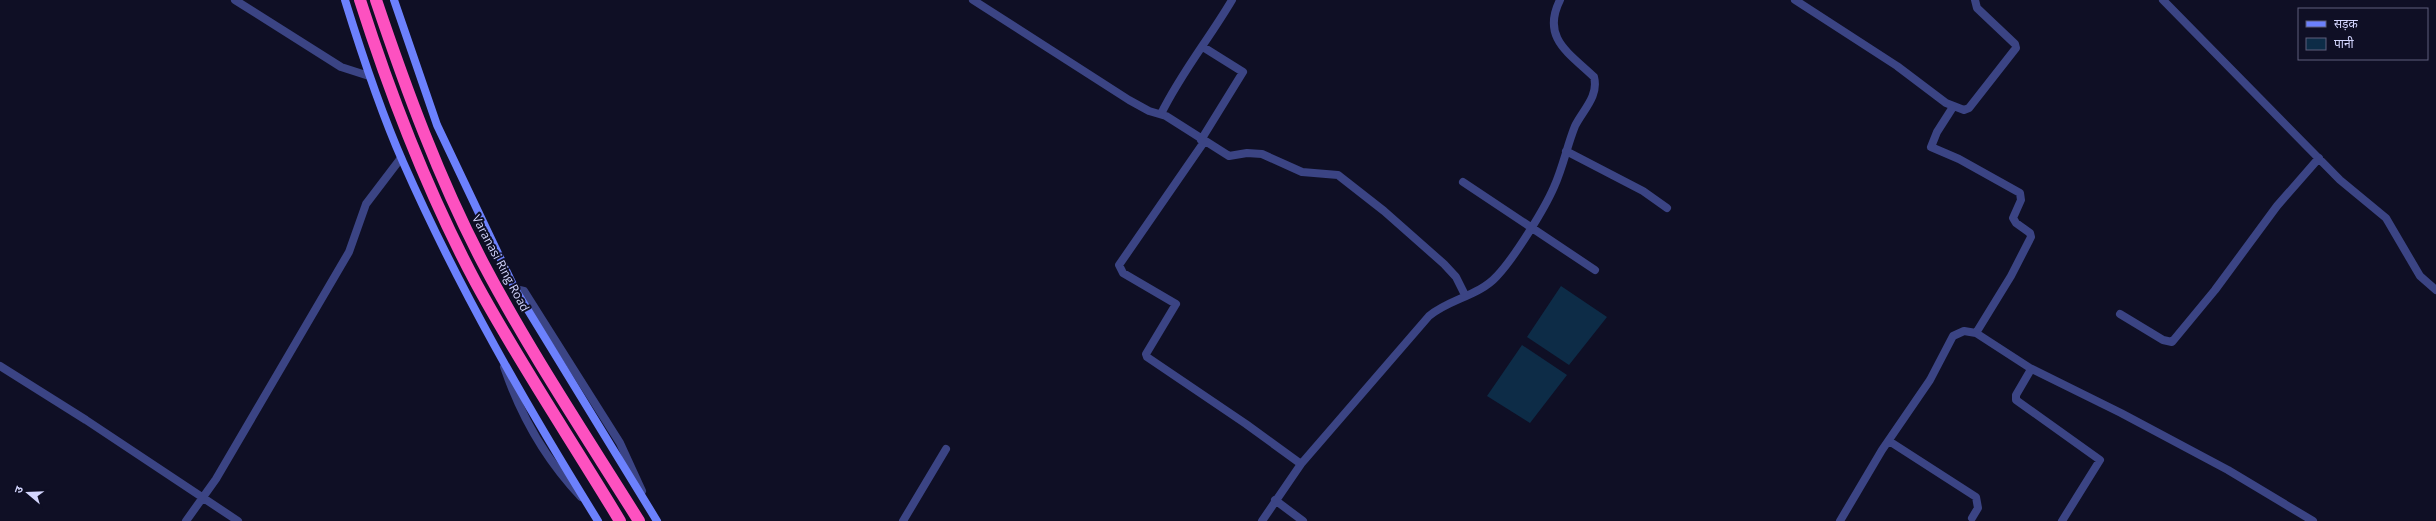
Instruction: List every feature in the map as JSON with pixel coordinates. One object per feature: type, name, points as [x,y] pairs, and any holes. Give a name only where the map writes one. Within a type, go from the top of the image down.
[{"type":"highway","points":[[360,0],[384,73],[406,130],[476,282],[539,391],[620,521]]},
{"type":"highway","name":"Varanasi Ring Road","points":[[376,0],[398,67],[444,181],[482,262],[531,350],[639,521]]},
{"type":"street","points":[[235,0],[335,64],[347,70],[369,76]]},
{"type":"street","points":[[345,0],[369,76],[401,158],[463,288],[533,417],[598,521]]},
{"type":"street","points":[[394,0],[437,125],[515,289],[657,521]]},
{"type":"street","points":[[973,0],[1129,100],[1149,111],[1161,114],[1202,141],[1229,156],[1254,152],[1280,161],[1302,172],[1338,175],[1384,211],[1444,264],[1456,277],[1465,295]]},
{"type":"street","points":[[1161,114],[1194,56],[1203,47],[1232,0]]},
{"type":"street","points":[[1262,521],[1301,464],[1429,316],[1439,308],[1486,286],[1497,277],[1531,228],[1551,194],[1576,126],[1595,92],[1596,84],[1594,77],[1559,44],[1554,34],[1553,22],[1560,0]]},
{"type":"street","points":[[1795,0],[1897,66],[1953,107],[1964,110],[1969,108],[2016,48],[2015,44],[1977,8],[1974,0]]},
{"type":"street","points":[[2163,0],[2340,180],[2386,218],[2420,276],[2436,290]]},
{"type":"street","points":[[1203,47],[1242,72],[1202,141],[1119,265],[1123,273],[1176,304],[1146,354],[1146,357],[1246,424],[1301,464]]},
{"type":"street","points":[[1953,107],[1937,132],[1931,147],[1959,159],[2020,193],[2021,200],[2013,218],[2016,223],[2030,234],[2031,237],[2011,276],[1976,333]]},
{"type":"street","points":[[1566,151],[1643,191],[1667,208]]},
{"type":"street","points":[[186,521],[204,498],[349,252],[366,204],[401,158]]},
{"type":"street","points":[[2120,314],[2162,340],[2172,342],[2215,290],[2276,206],[2319,158]]},
{"type":"street","points":[[1463,182],[1595,270]]},
{"type":"street","points":[[1840,521],[1889,440],[1930,380],[1953,336],[1964,330],[1976,333],[2030,368],[2121,413],[2228,470],[2313,521]]},
{"type":"street","points":[[0,366],[86,420],[238,521]]},
{"type":"street","points":[[2030,368],[2030,371],[2016,395],[2016,400],[2100,460],[2062,521]]},
{"type":"street","points":[[1889,440],[1976,497],[1978,508],[1972,518]]},
{"type":"street","points":[[903,521],[946,449]]},
{"type":"street","points":[[1275,500],[1303,521]]},
{"type":"water","points":[[1561,286],[1607,317],[1569,365],[1527,337]]},
{"type":"water","points":[[1522,345],[1567,375],[1530,423],[1487,396]]}]
